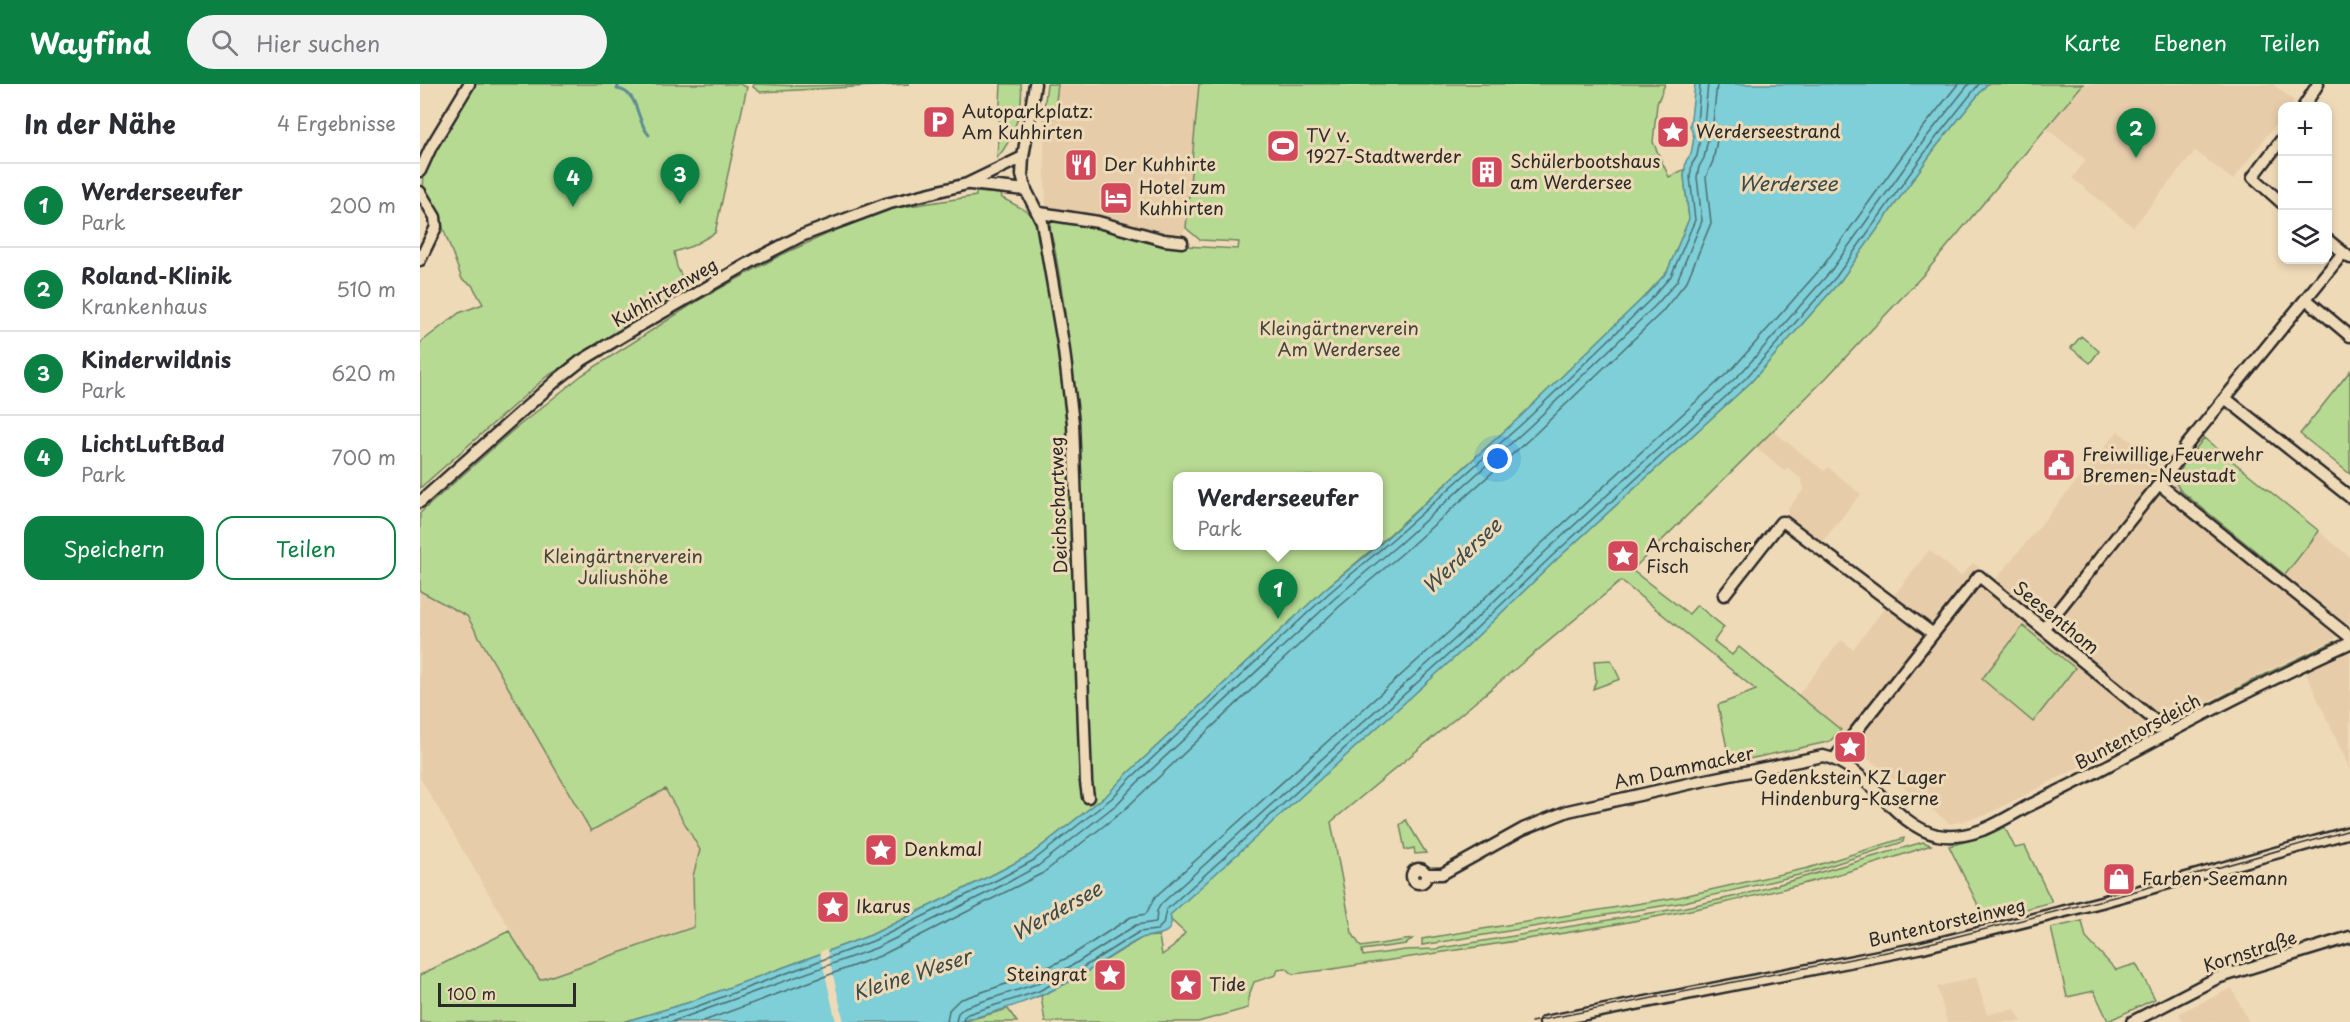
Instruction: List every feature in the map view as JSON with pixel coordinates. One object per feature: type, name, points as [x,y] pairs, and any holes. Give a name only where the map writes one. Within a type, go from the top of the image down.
[{"type":"street","points":[[420,171],[431,147],[469,84]]},
{"type":"street","points":[[1035,84],[1022,175],[1026,190],[1040,213],[1098,222],[1164,240],[1182,242]]},
{"type":"street","points":[[2307,102],[2318,84]]},
{"type":"street","points":[[2278,144],[2253,177],[2278,199]]},
{"type":"street","name":"Kuhhirtenweg","points":[[420,502],[558,379],[581,361],[639,326],[758,258],[821,227],[886,204],[967,184],[1023,157]]},
{"type":"street","name":"Kuhhirtenweg","points":[[967,184],[1026,190]]},
{"type":"street","points":[[420,192],[435,217],[436,227],[420,260]]},
{"type":"street","name":"Deichschartweg","points":[[1040,213],[1063,343],[1073,423],[1088,797]]},
{"type":"street","points":[[2044,628],[2159,484],[2186,446],[2306,299],[2346,256],[2332,244]]},
{"type":"street","points":[[2306,299],[2350,336]]},
{"type":"street","points":[[2225,398],[2350,497]]},
{"type":"street","points":[[2159,484],[2350,637]]},
{"type":"street","points":[[1724,595],[1781,522],[1784,522],[1932,633],[1834,759]]},
{"type":"street","name":"Seesenthom","points":[[1932,633],[1979,576],[2170,732]]},
{"type":"street","name":"Buntentorsdeich","points":[[1834,759],[1850,769],[1904,817],[1921,828],[1937,835],[1960,835],[1981,830],[2069,787],[2286,672],[2350,644]]},
{"type":"street","name":"Am Dammacker","points":[[1426,874],[1442,874],[1523,829],[1568,811],[1823,756],[1834,759]]},
{"type":"street","name":"Buntentorsteinweg","points":[[1545,1022],[1919,948],[2132,894],[2350,832]]},
{"type":"street","name":"Kornstraße","points":[[2132,1022],[2217,978],[2350,937]]},
{"type":"shaded area","points":[[1058,84],[1199,84],[1186,228],[1182,234],[1169,236],[1046,209],[1043,118],[1054,117]]},
{"type":"shaded area","points":[[2083,84],[2273,84],[2294,101],[2278,102],[2278,121],[2233,180],[2195,151],[2133,227],[2072,178],[2086,160],[2047,129]]},
{"type":"shaded area","points":[[2192,428],[2350,557],[2350,628],[2334,639],[1986,815],[1950,824],[1862,754],[1860,745],[1798,695],[1841,640],[1853,649],[1929,550],[1961,576],[1973,563],[1995,580],[2118,431],[2162,465]]},
{"type":"shaded area","points":[[1772,430],[1824,471],[1828,467],[1861,494],[1819,546],[1787,521],[1788,509],[1804,489],[1801,479],[1788,468],[1784,471],[1756,448]]},
{"type":"shaded area","points":[[420,591],[467,616],[591,831],[664,789],[700,850],[693,876],[694,927],[540,980],[420,778]]},
{"type":"shaded area","points":[[2350,649],[2350,770],[2305,671]]},
{"type":"shaded area","points":[[1976,977],[1987,1014],[2015,1009],[2022,1022],[1947,1022],[1937,987]]},
{"type":"shaded area","points":[[2232,988],[2249,1022],[2183,1022],[2179,1013]]},
{"type":"green space","points":[[471,84],[739,84],[747,87],[715,233],[692,246],[674,252],[677,267],[688,289],[546,377],[420,488],[420,343],[459,313],[483,304],[472,285],[462,279],[440,220],[423,192],[424,172],[431,153]]},
{"type":"green space","points":[[754,84],[799,86],[910,84],[760,92],[753,87]]},
{"type":"green space","points":[[1001,84],[1021,84],[1021,103],[1012,133],[997,158]]},
{"type":"green space","points":[[1047,84],[1058,84],[1054,118],[1043,118]]},
{"type":"green space","points":[[1199,84],[1665,84],[1657,104],[1653,142],[1669,177],[1685,169],[1689,219],[1667,272],[1646,295],[1520,417],[1383,540],[1383,472],[1173,472],[1173,550],[1371,550],[1325,589],[1108,794],[1030,855],[871,935],[687,1003],[623,1022],[420,1022],[420,975],[509,931],[540,980],[694,927],[693,876],[700,850],[665,789],[591,831],[467,616],[420,591],[420,513],[511,432],[582,375],[699,300],[781,255],[836,230],[896,208],[976,196],[976,192],[1001,194],[1002,198],[1027,211],[1038,222],[1069,424],[1077,423],[1066,318],[1051,233],[1052,220],[1108,228],[1168,245],[1238,249],[1239,242],[1200,240],[1186,228]]},
{"type":"green space","points":[[1987,84],[2083,84],[1925,273],[1827,377],[1631,571],[1689,614],[1697,605],[1724,627],[1714,641],[1732,655],[1739,647],[1841,730],[1830,741],[1730,763],[1718,705],[1756,690],[1621,581],[1331,822],[1352,933],[1361,947],[1412,939],[1406,944],[1362,950],[1363,956],[1405,950],[1435,949],[1681,908],[1746,894],[1923,842],[1931,845],[1857,869],[1782,889],[1632,921],[1326,970],[1293,974],[1286,968],[1278,969],[1276,975],[1254,982],[1248,998],[1248,1008],[1198,1022],[1045,1022],[1041,996],[1080,976],[1143,937],[1159,936],[1162,955],[1173,947],[1185,933],[1171,920],[1169,915],[1465,648],[1556,560],[1751,382],[1841,280],[1936,147]]},
{"type":"green space","points":[[2081,336],[2099,351],[2090,363],[2071,348]]},
{"type":"green space","points":[[2350,371],[2350,474],[2300,434]]},
{"type":"green space","points":[[2204,438],[2319,531],[2285,575],[2180,490],[2176,483],[2183,465]]},
{"type":"green space","points":[[2023,626],[2075,668],[2033,722],[1982,679]]},
{"type":"green space","points":[[2335,641],[2328,648],[2179,723],[2171,724],[2253,680]]},
{"type":"green space","points":[[1611,660],[1620,679],[1593,689],[1596,681],[1594,661]]},
{"type":"green space","points":[[1406,820],[1426,853],[1415,854],[1414,848],[1405,850],[1400,825]]},
{"type":"green space","points":[[2004,826],[2015,848],[2025,846],[2052,902],[1980,921],[1977,903],[1949,846],[1976,839]]},
{"type":"green space","points":[[1904,838],[1903,842],[1807,873],[1680,903],[1422,945],[1422,939],[1679,897],[1808,868]]},
{"type":"green space","points":[[2082,921],[2086,938],[2116,970],[2136,964],[2155,999],[2108,1021],[2094,991],[2067,997],[2051,928]]},
{"type":"green space","points":[[1008,1009],[1017,1022],[958,1022],[965,1021]]},
{"type":"water","name":"Werdersee","points":[[1695,84],[1987,84],[1936,147],[1841,280],[1751,382],[1556,560],[1465,648],[1170,915],[1170,928],[1166,932],[1140,939],[1051,991],[958,1022],[623,1022],[687,1003],[871,935],[1030,855],[1108,794],[1325,589],[1373,550],[1383,550],[1383,541],[1520,417],[1667,272],[1689,219],[1684,176],[1694,137],[1690,126]]},
{"type":"pier","points":[[827,949],[844,1022],[836,1022],[820,952]]},
{"type":"waterway","points":[[619,84],[617,89],[630,95],[634,101],[641,122],[649,135]]},
{"type":"tram line","points":[[1531,1022],[1922,945],[2118,896],[2350,830]]},
{"type":"place","name":"Autoparkplatz: Am Kuhhirten","points":[[939,122]]},
{"type":"place","name":"Werderseestrand","points":[[1673,132]]},
{"type":"place","name":"TV v. 1927-Stadtwerder","points":[[1283,146]]},
{"type":"place","name":"Roland-Klinik","points":[[2136,158]]},
{"type":"place","name":"Der Kuhhirte","points":[[1081,165]]},
{"type":"place","name":"Schülerbootshaus am Werdersee","points":[[1487,172]]},
{"type":"place","name":"Hotel zum Kuhhirten","points":[[1116,198]]},
{"type":"place","name":"Kinderwildnis","points":[[680,204]]},
{"type":"place","name":"LichtLuftBad","points":[[573,207]]},
{"type":"place","name":"Freiwillige Feuerwehr Bremen-Neustadt","points":[[2059,465]]},
{"type":"place","name":"Archaischer Fisch","points":[[1623,556]]},
{"type":"place","name":"Werderseeufer","points":[[1278,619]]},
{"type":"place","name":"Gedenkstein KZ Lager Hindenburg-Kaserne","points":[[1850,747]]},
{"type":"place","name":"Denkmal","points":[[881,850]]},
{"type":"place","name":"Farben Seemann","points":[[2119,879]]},
{"type":"place","name":"Ikarus","points":[[833,907]]},
{"type":"place","name":"Steingrat","points":[[1110,975]]},
{"type":"place","name":"Tide","points":[[1186,985]]},
{"type":"park label","name":"Kleingärtnerverein Am Werdersee","points":[[1339,339]]},
{"type":"park label","name":"Kleingärtnerverein Juliushöhe","points":[[623,567]]},
{"type":"water label","name":"Kleine Weser","points":[[912,975]]}]
